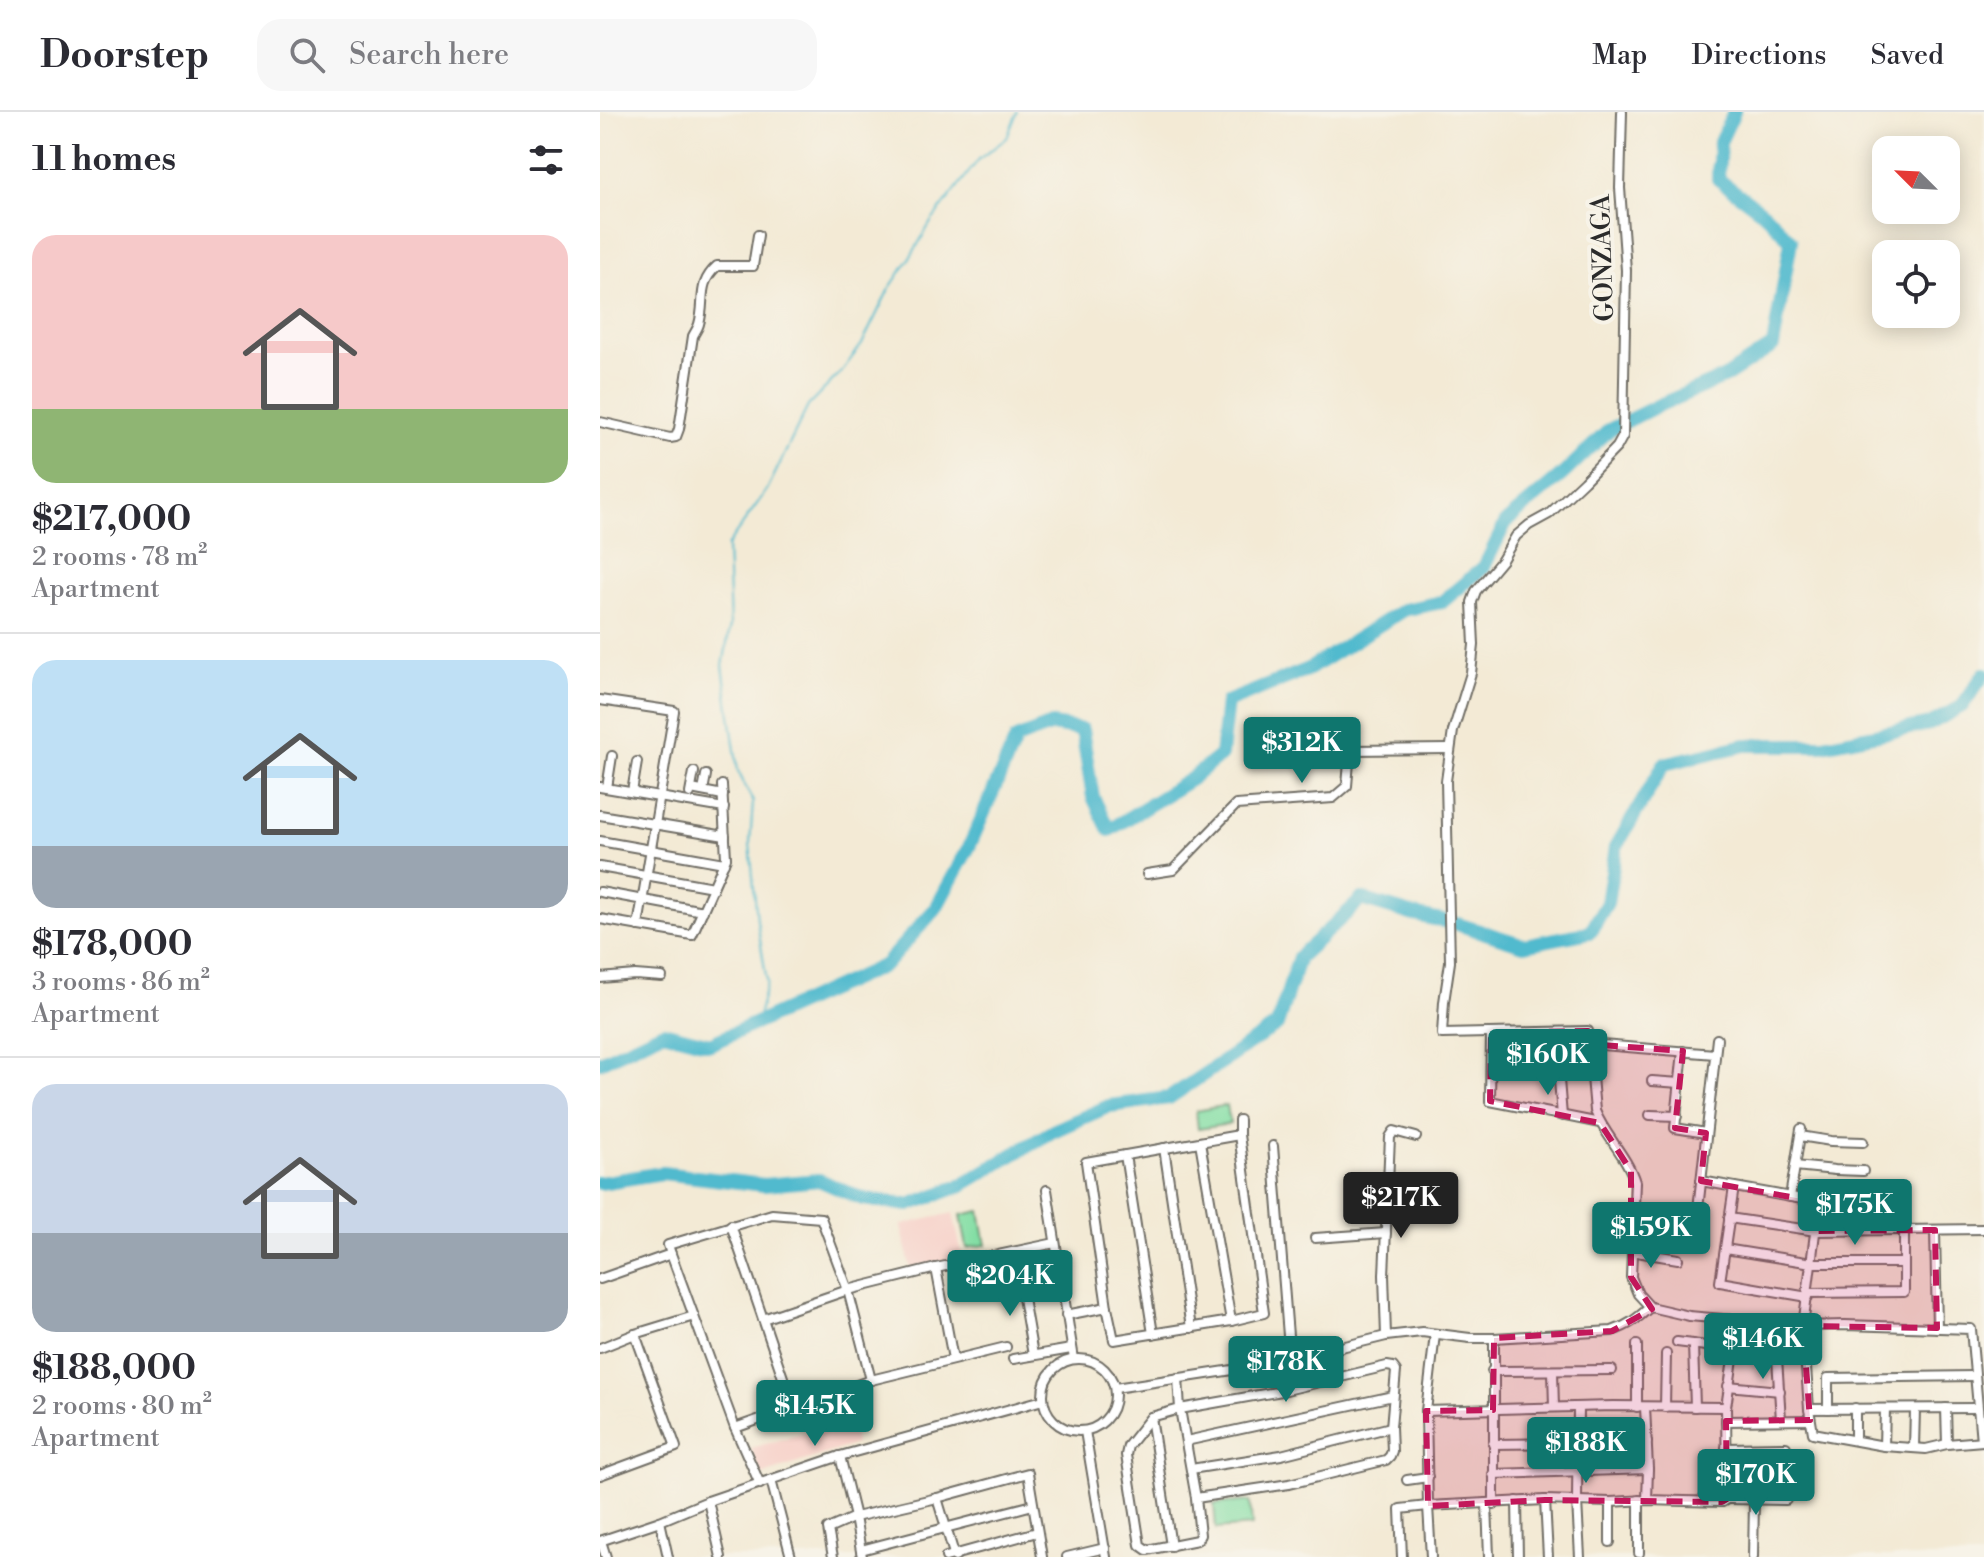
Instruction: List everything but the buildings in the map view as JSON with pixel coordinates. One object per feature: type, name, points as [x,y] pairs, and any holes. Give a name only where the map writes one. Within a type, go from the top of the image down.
[{"type":"street","name":"GONZAGA","points":[[1450,749],[1471,673],[1474,645],[1472,602],[1476,591],[1502,560],[1516,536],[1549,514],[1617,447],[1623,436],[1626,270],[1620,188],[1622,112]]},
{"type":"street","points":[[600,422],[676,437],[703,286],[708,274],[717,266],[753,266],[758,235]]},
{"type":"street","points":[[600,700],[674,711],[638,926]]},
{"type":"street","points":[[1147,874],[1173,870],[1236,805],[1333,798],[1347,786],[1350,750],[1450,749],[1446,781],[1450,962],[1442,1034],[1588,1031],[1595,1111],[1635,1182],[1631,1277],[1638,1294],[1650,1307],[1689,1316],[1803,1326],[1971,1329],[1982,1441],[1926,1449],[1884,1446],[1813,1433],[1803,1326],[1819,1202],[1701,1181]]},
{"type":"street","points":[[612,756],[603,787],[724,808]]},
{"type":"street","points":[[632,792],[637,762]]},
{"type":"street","points":[[688,802],[694,772]]},
{"type":"street","points":[[703,791],[706,775]]},
{"type":"street","points":[[600,919],[692,935],[726,858],[722,790],[691,789]]},
{"type":"street","points":[[600,815],[725,836]]},
{"type":"street","points":[[600,841],[724,863]]},
{"type":"street","points":[[600,867],[713,887]]},
{"type":"street","points":[[600,892],[703,911]]},
{"type":"street","points":[[600,978],[635,975],[662,977]]},
{"type":"street","points":[[1491,1033],[1490,1101],[1600,1123]]},
{"type":"street","points":[[1698,1209],[1717,1039]]},
{"type":"street","points":[[1589,1044],[1715,1054]]},
{"type":"street","points":[[1683,1051],[1675,1128],[1706,1133]]},
{"type":"street","points":[[1491,1059],[1590,1055]]},
{"type":"street","points":[[1557,1056],[1562,1116]]},
{"type":"street","points":[[1652,1081],[1680,1083]]},
{"type":"street","points":[[1650,1115],[1677,1116]]},
{"type":"street","points":[[1239,1120],[1264,1313],[1114,1340],[1086,1162],[1239,1135]]},
{"type":"street","points":[[1386,1336],[1390,1137],[1394,1131],[1416,1137]]},
{"type":"street","points":[[1790,1197],[1801,1133],[1831,1141],[1863,1142]]},
{"type":"street","points":[[1200,1142],[1231,1321]]},
{"type":"street","points":[[1273,1146],[1290,1361]]},
{"type":"street","points":[[1164,1148],[1191,1328]]},
{"type":"street","points":[[1125,1155],[1153,1334]]},
{"type":"street","points":[[1795,1166],[1863,1171]]},
{"type":"street","points":[[1734,1187],[1720,1282],[1808,1295],[1904,1292],[1904,1230]]},
{"type":"street","points":[[1047,1190],[1074,1359]]},
{"type":"street","points":[[760,1484],[735,1428],[668,1245],[772,1214],[821,1218],[848,1290],[871,1380]]},
{"type":"street","points":[[1729,1218],[1816,1231],[1984,1229]]},
{"type":"street","points":[[731,1225],[793,1407]]},
{"type":"street","points":[[1935,1230],[1937,1328]]},
{"type":"street","points":[[1315,1238],[1386,1233]]},
{"type":"street","points":[[763,1319],[848,1290],[1055,1243]]},
{"type":"street","points":[[1725,1249],[1812,1263],[1904,1263]]},
{"type":"street","points":[[1631,1251],[1678,1259]]},
{"type":"street","points":[[600,1279],[671,1254]]},
{"type":"street","points":[[936,1268],[953,1359]]},
{"type":"street","points":[[999,1278],[1060,1273]]},
{"type":"street","points":[[1019,1275],[1033,1355]]},
{"type":"street","points":[[1066,1315],[1107,1307]]},
{"type":"street","points":[[1115,1388],[1290,1361],[1386,1336],[1422,1332],[1494,1338],[1612,1331],[1624,1328],[1650,1307]]},
{"type":"street","points":[[600,1348],[694,1316]]},
{"type":"street","points":[[1727,1499],[1726,1407],[1739,1319]]},
{"type":"street","points":[[600,1475],[676,1447],[635,1334]]},
{"type":"street","points":[[1431,1557],[1426,1411],[1435,1334]]},
{"type":"street","points":[[1489,1557],[1494,1338]]},
{"type":"street","points":[[1677,1342],[1777,1358],[1781,1420]]},
{"type":"street","points":[[1693,1344],[1695,1407]]},
{"type":"street","points":[[1637,1345],[1648,1469],[1639,1553]]},
{"type":"street","points":[[735,1428],[871,1380],[1006,1347]]},
{"type":"street","points":[[1013,1359],[1071,1349]]},
{"type":"street","points":[[1665,1407],[1666,1354]]},
{"type":"street","points":[[1074,1359],[1087,1360],[1100,1366],[1110,1376],[1115,1388],[1111,1413],[1104,1422],[1085,1431],[1074,1432],[1062,1428],[1047,1413],[1043,1400],[1049,1376],[1059,1365],[1074,1359]]},
{"type":"street","points":[[1178,1378],[1180,1409],[1200,1535],[1199,1538],[1171,1546],[1147,1550],[1140,1545],[1126,1455],[1128,1446],[1151,1417],[1180,1409],[1282,1391],[1387,1366],[1396,1371],[1392,1451],[1386,1460],[1289,1484],[1196,1498]]},
{"type":"street","points":[[1492,1371],[1612,1370]]},
{"type":"street","points":[[1553,1371],[1554,1407]]},
{"type":"street","points":[[1828,1409],[1828,1378],[1974,1376]]},
{"type":"street","points":[[1728,1386],[1780,1391]]},
{"type":"street","points":[[1186,1441],[1393,1396]]},
{"type":"street","points":[[606,1557],[601,1541],[708,1501],[840,1456],[1043,1400]]},
{"type":"street","points":[[1578,1407],[1580,1557]]},
{"type":"street","points":[[1426,1411],[1726,1407]]},
{"type":"street","points":[[1855,1408],[1855,1440]]},
{"type":"street","points":[[1946,1408],[1947,1444]]},
{"type":"street","points":[[1809,1409],[1977,1408]]},
{"type":"street","points":[[1884,1446],[1885,1409]]},
{"type":"street","points":[[1914,1448],[1915,1409]]},
{"type":"street","points":[[1151,1417],[1171,1546]]},
{"type":"street","points":[[1726,1421],[1810,1420]]},
{"type":"street","points":[[1191,1469],[1281,1455],[1391,1427]]},
{"type":"street","points":[[1067,1557],[1106,1552],[1085,1431]]},
{"type":"street","points":[[1493,1444],[1647,1442]]},
{"type":"street","points":[[1726,1448],[1786,1447]]},
{"type":"street","points":[[840,1456],[861,1554],[1033,1505]]},
{"type":"street","points":[[1493,1474],[1648,1469]]},
{"type":"street","points":[[833,1557],[828,1529],[855,1517],[1028,1473],[1042,1557]]},
{"type":"street","points":[[1726,1474],[1785,1475]]},
{"type":"street","points":[[1407,1480],[1428,1477]]},
{"type":"street","points":[[771,1480],[791,1557]]},
{"type":"street","points":[[937,1498],[952,1556],[1037,1532]]},
{"type":"street","points":[[1545,1500],[1548,1557]]},
{"type":"street","points":[[1402,1557],[1400,1509],[1545,1500],[1786,1500]]},
{"type":"street","points":[[708,1501],[721,1557]]},
{"type":"street","points":[[1517,1501],[1518,1557]]},
{"type":"street","points":[[1753,1557],[1754,1501]]},
{"type":"street","points":[[1610,1502],[1610,1542]]},
{"type":"street","points":[[660,1521],[668,1557]]},
{"type":"highlighted area","points":[[1588,1031],[1589,1044],[1683,1051],[1675,1128],[1706,1133],[1701,1181],[1819,1202],[1816,1231],[1935,1230],[1937,1328],[1803,1326],[1810,1420],[1726,1421],[1727,1499],[1722,1502],[1545,1500],[1428,1506],[1426,1411],[1493,1410],[1494,1338],[1612,1331],[1652,1309],[1631,1277],[1631,1171],[1600,1123],[1490,1101],[1491,1033]]},
{"type":"shaded area","points":[[953,1213],[963,1259],[911,1270],[901,1225]]},
{"type":"shaded area","points":[[851,1420],[855,1444],[761,1475],[751,1448]]},
{"type":"green space","points":[[1227,1105],[1230,1124],[1198,1129],[1196,1111]]},
{"type":"green space","points":[[980,1211],[986,1245],[967,1248],[961,1215]]},
{"type":"green space","points":[[1250,1501],[1252,1526],[1216,1529],[1214,1504]]},
{"type":"waterway","points":[[756,1023],[767,983],[750,844],[753,802],[738,771],[723,666],[730,626],[727,546],[767,490],[808,406],[842,371],[862,344],[889,289],[931,222],[979,159],[1007,138],[1017,112]]},
{"type":"waterway","points":[[600,1062],[663,1032],[710,1044],[885,965],[936,908],[969,847],[1016,739],[1052,725],[1082,730],[1093,797],[1109,830],[1191,779],[1221,755],[1227,702],[1309,669],[1403,610],[1442,602],[1484,567],[1506,522],[1609,430],[1725,377],[1773,346],[1791,241],[1765,214],[1718,179],[1720,142],[1734,112]]},
{"type":"waterway","points":[[600,1183],[662,1173],[764,1185],[819,1180],[863,1199],[909,1205],[960,1186],[1053,1131],[1109,1106],[1169,1098],[1277,1025],[1299,957],[1362,899],[1524,945],[1590,932],[1607,903],[1616,847],[1664,764],[1745,745],[1823,745],[1930,724],[1962,706],[1984,674]]}]
